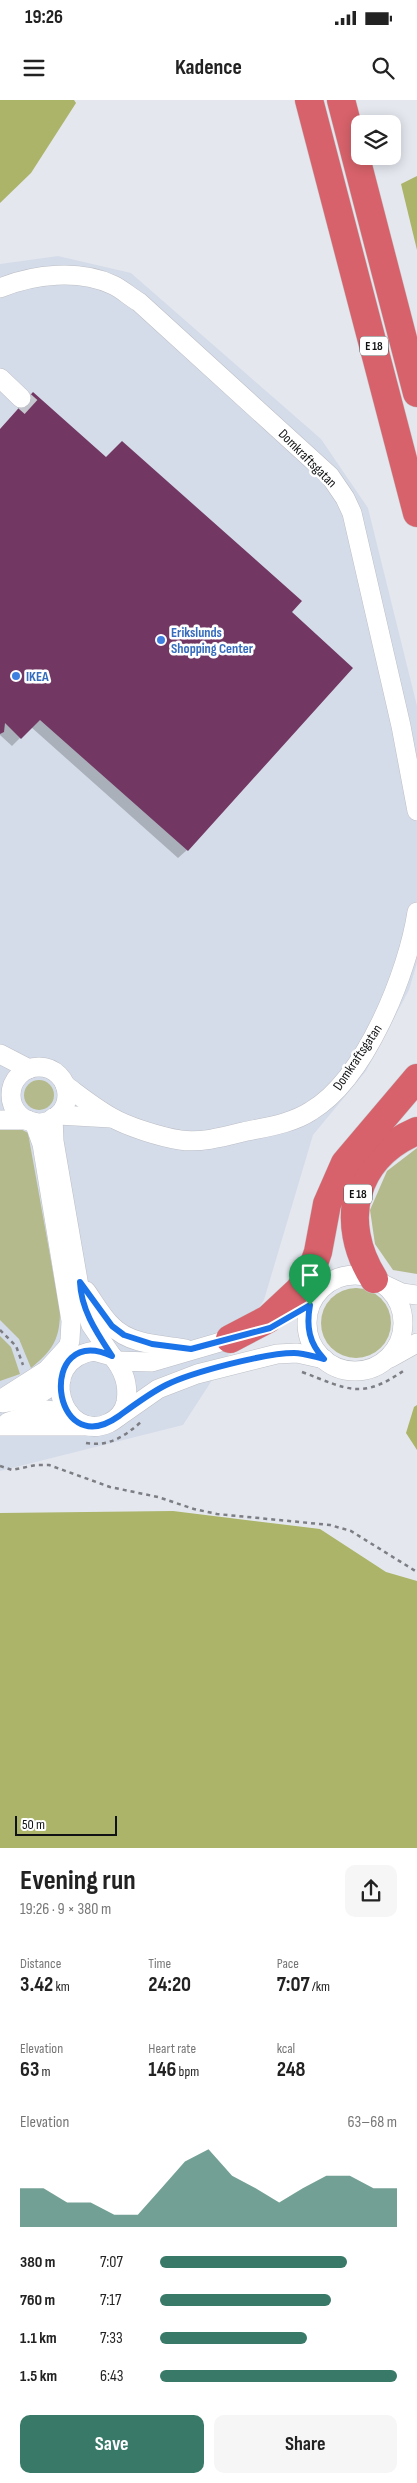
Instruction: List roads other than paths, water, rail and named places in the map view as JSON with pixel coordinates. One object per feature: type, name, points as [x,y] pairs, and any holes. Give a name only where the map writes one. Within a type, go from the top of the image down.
[{"type":"highway","name":"E 18","points":[[309,100],[417,513]]},
{"type":"highway","name":"E 18","points":[[341,100],[417,392]]},
{"type":"highway","name":"E 18","points":[[314,1299],[331,1265],[333,1219],[340,1185],[359,1147],[417,1078]]},
{"type":"highway","name":"E 18","points":[[379,1282],[358,1250],[354,1230],[354,1212],[358,1192],[366,1175],[377,1160],[391,1146],[417,1131]]},
{"type":"highway","points":[[230,1339],[268,1319],[299,1290],[311,1272],[318,1252],[327,1204],[334,1183],[345,1163],[359,1147]]},
{"type":"street","name":"Domkraftsgatan","points":[[0,288],[22,280],[52,276],[87,278],[113,285],[139,302],[330,476],[346,498],[352,512],[401,726],[417,811]]},
{"type":"street","points":[[0,378],[21,398]]},
{"type":"street","name":"Domkraftsgatan","points":[[56,1116],[112,1118],[180,1140],[196,1141],[212,1140],[288,1122],[312,1111],[331,1095],[348,1074],[370,1043],[387,1011],[411,946],[417,912]]},
{"type":"street","points":[[0,1054],[29,1069]]},
{"type":"street","points":[[0,1120],[44,1122],[56,1116],[66,1103],[65,1085],[59,1076],[51,1069],[40,1067],[29,1069],[18,1076],[8,1095]]},
{"type":"street","points":[[0,1073],[15,1109],[31,1121],[42,1144],[71,1320],[70,1340],[61,1377],[60,1395],[69,1413],[89,1434]]},
{"type":"street","name":"Domkraftsgatan","points":[[65,1085],[112,1118]]},
{"type":"street","points":[[56,1116],[54,1141],[80,1282],[80,1292],[91,1325],[124,1375],[127,1389],[124,1407],[117,1417]]},
{"type":"street","points":[[0,1401],[33,1398],[61,1377],[74,1358],[83,1353],[94,1351],[114,1358],[152,1362],[191,1349],[270,1328],[314,1299],[327,1284],[341,1277],[354,1275],[379,1282],[402,1293],[417,1295]]},
{"type":"street","points":[[80,1282],[112,1326],[124,1335],[152,1344],[191,1349]]},
{"type":"street","points":[[379,1282],[393,1293],[400,1307],[403,1326],[400,1341],[384,1361]]},
{"type":"street","points":[[314,1299],[307,1319],[308,1330],[314,1346],[324,1359],[336,1367],[358,1370],[367,1369],[417,1343]]},
{"type":"street","points":[[0,1401],[47,1370],[66,1350],[70,1340]]},
{"type":"street","points":[[0,1426],[89,1434],[158,1389],[197,1374],[277,1354],[297,1353],[324,1359]]},
{"type":"street","points":[[0,1426],[37,1412],[56,1410],[69,1413]]},
{"type":"tunnel","points":[[21,398],[31,407]]},
{"type":"place","name":"Erikslunds Shopping Center","points":[[161,640]]},
{"type":"place","name":"IKEA","points":[[16,676]]}]
